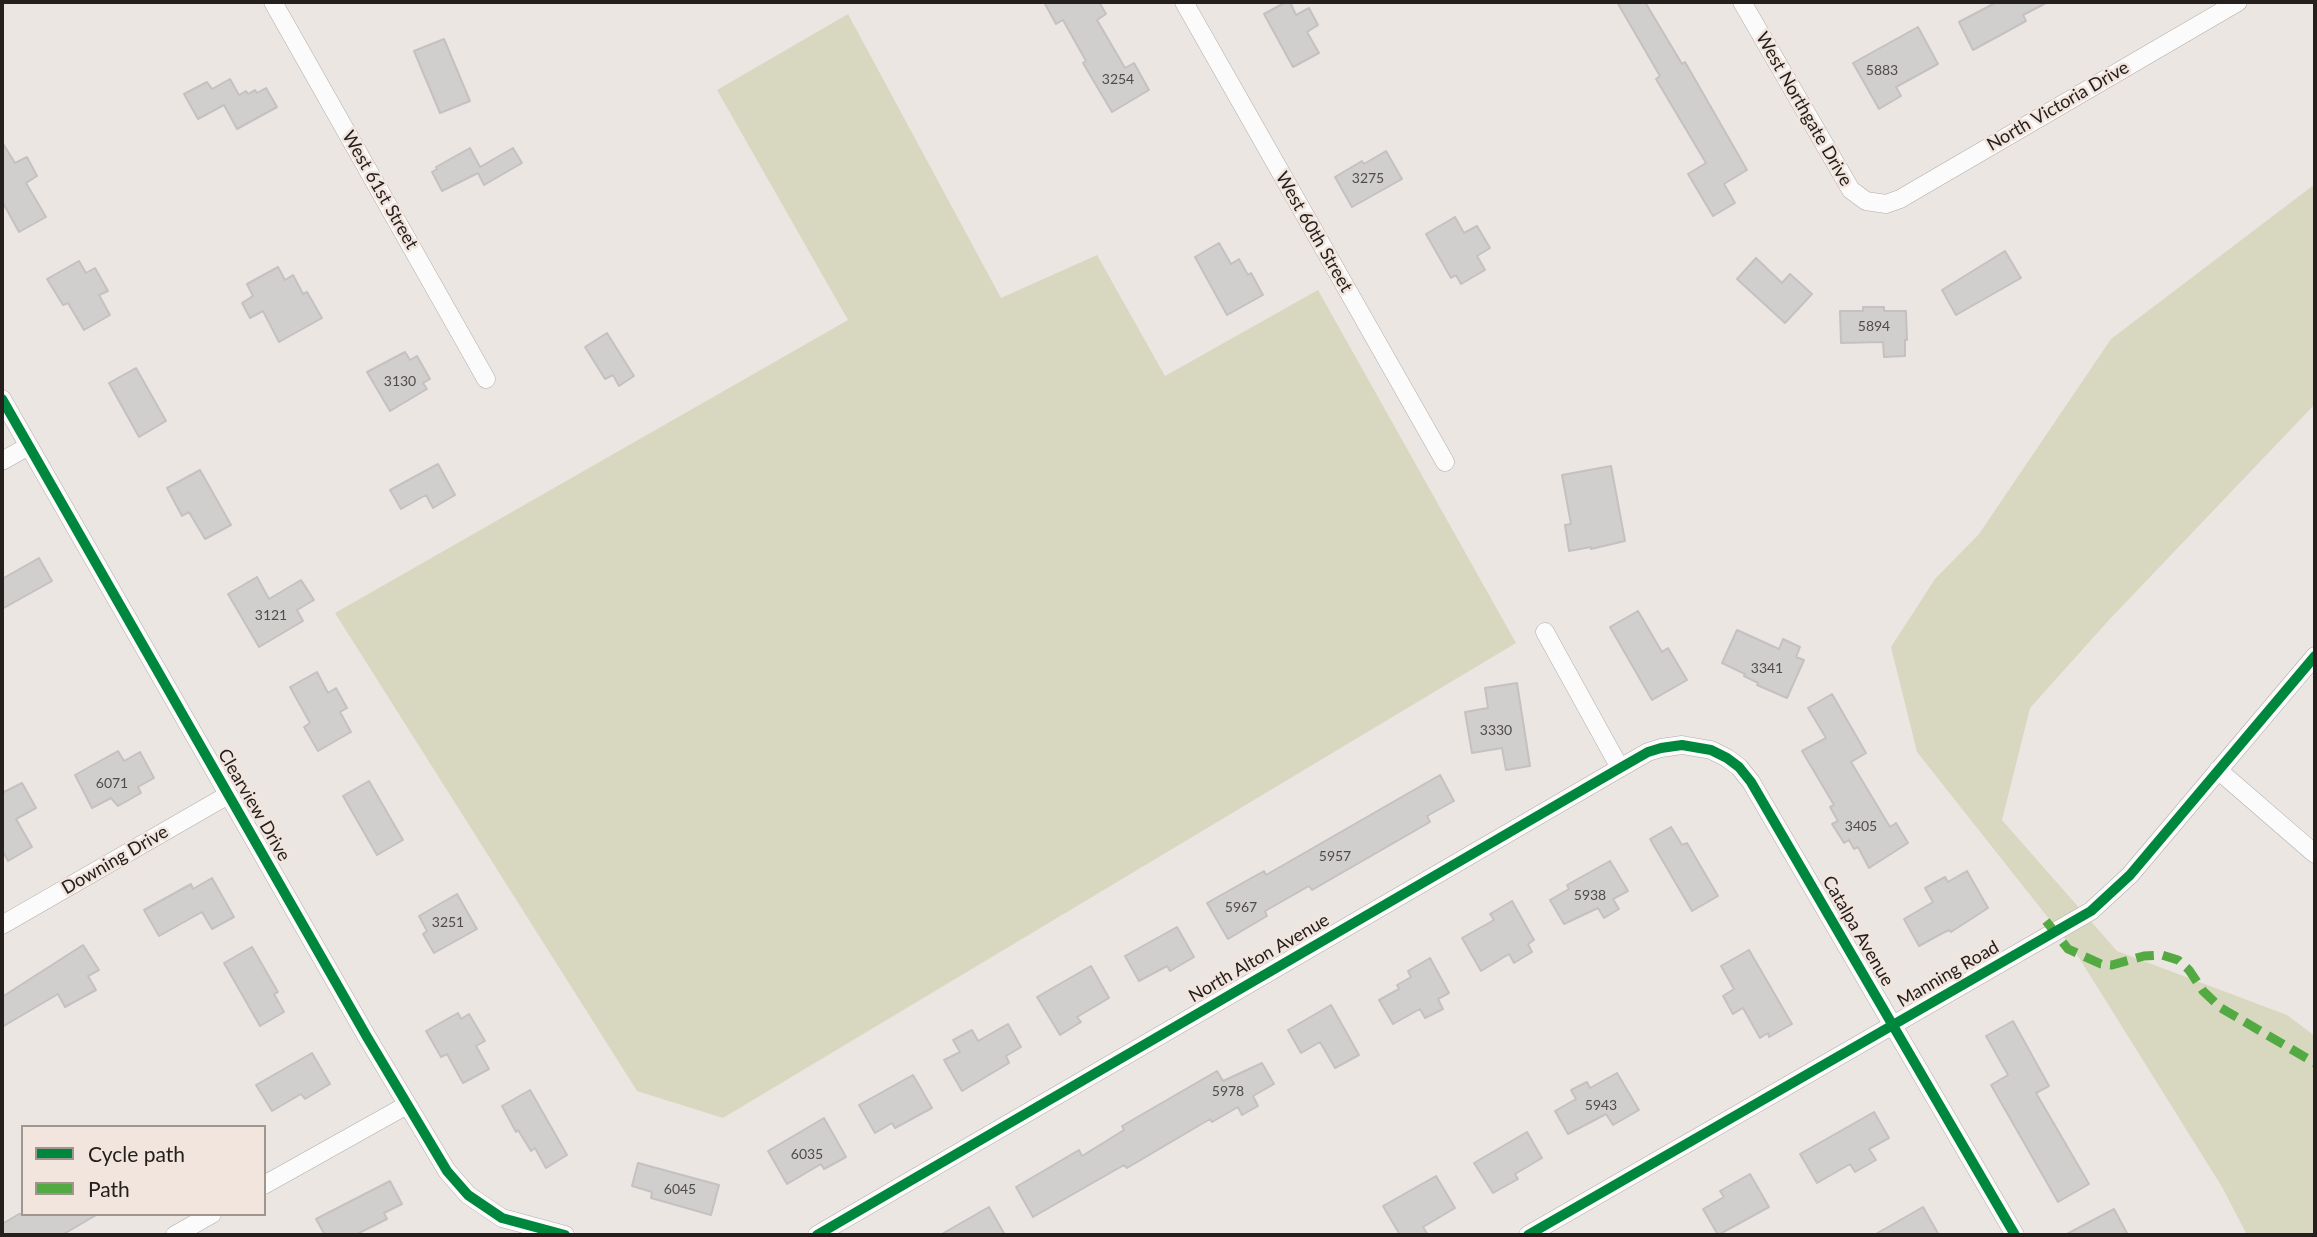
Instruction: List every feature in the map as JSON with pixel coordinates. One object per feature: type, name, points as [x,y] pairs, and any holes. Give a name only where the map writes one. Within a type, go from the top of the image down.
[{"type":"street","name":"West 61st Street","points":[[273,2],[486,379]]},
{"type":"street","name":"West 60th Street","points":[[1184,2],[1445,462]]},
{"type":"street","name":"West Northgate Drive","points":[[1742,2],[1850,190],[1858,198],[1876,203]]},
{"type":"street","name":"North Victoria Drive","points":[[1876,203],[1886,204],[1900,199],[2238,2]]},
{"type":"street","name":"Clearview Drive","points":[[2,398],[407,1104],[460,1188],[512,1221],[565,1235]]},
{"type":"street","points":[[2,461],[29,446]]},
{"type":"street","points":[[1545,632],[1620,768]]},
{"type":"street","name":"Manning Road","points":[[1528,1235],[2077,920],[2105,900],[2130,875],[2315,656]]},
{"type":"street","name":"North Alton Avenue","points":[[817,1235],[1648,752],[1682,745],[1711,750],[1727,758]]},
{"type":"street","name":"Catalpa Avenue","points":[[1727,758],[1739,767],[1751,782],[2015,1235]]},
{"type":"street","points":[[2218,771],[2315,854]]},
{"type":"street","name":"Downing Drive","points":[[2,925],[228,795]]},
{"type":"street","points":[[266,1184],[407,1104]]},
{"type":"street","points":[[175,1235],[208,1216]]},
{"type":"green space","points":[[848,14],[1001,298],[1097,255],[1165,376],[1318,290],[1516,643],[723,1118],[637,1091],[335,613],[848,320],[717,90]]},
{"type":"green space","points":[[2315,184],[2315,404],[2109,620],[2030,708],[2002,820],[2117,951],[2287,1015],[2315,1036],[2315,1235],[2247,1235],[2222,1187],[2076,953],[1917,752],[1891,647],[1935,579],[1979,534],[2111,339]]},
{"type":"building","points":[[1044,2],[1099,2],[1106,14],[1097,20],[1125,68],[1134,63],[1149,90],[1112,112],[1083,63],[1086,61],[1063,20],[1056,24]]},
{"type":"building","points":[[1290,2],[1296,15],[1309,8],[1318,25],[1307,32],[1319,53],[1293,67],[1264,14]]},
{"type":"building","points":[[1617,2],[1645,2],[1682,64],[1685,62],[1747,170],[1724,184],[1735,203],[1713,216],[1688,174],[1706,163],[1656,79],[1660,76]]},
{"type":"building","points":[[1997,2],[2048,2],[2023,15],[2026,21],[1973,50],[1959,22]]},
{"type":"building","points":[[1918,27],[1938,64],[1896,87],[1901,96],[1879,109],[1853,63]]},
{"type":"building","points":[[444,39],[470,101],[440,113],[414,51]]},
{"type":"building","points":[[230,79],[239,95],[255,90],[257,93],[266,88],[277,107],[237,129],[224,105],[198,119],[184,94],[207,82],[212,89]]},
{"type":"building","points":[[2,142],[15,163],[27,157],[37,176],[26,183],[46,217],[19,232],[2,201]]},
{"type":"building","points":[[470,148],[480,167],[513,148],[522,163],[484,185],[478,173],[442,191],[432,172]]},
{"type":"building","points":[[1386,151],[1402,179],[1352,207],[1335,177]]},
{"type":"building","points":[[1455,217],[1464,233],[1477,226],[1490,248],[1477,256],[1485,270],[1461,284],[1456,275],[1451,278],[1426,234]]},
{"type":"building","points":[[1219,243],[1231,264],[1239,259],[1248,275],[1251,273],[1263,295],[1227,315],[1195,257]]},
{"type":"building","points":[[2005,251],[2021,278],[1956,315],[1942,290]]},
{"type":"building","points":[[1756,258],[1782,283],[1790,274],[1812,294],[1785,323],[1737,279]]},
{"type":"building","points":[[79,261],[86,273],[95,268],[108,291],[99,295],[110,315],[84,330],[68,303],[63,305],[47,279]]},
{"type":"building","points":[[278,267],[285,280],[293,275],[303,294],[307,292],[322,318],[279,342],[263,311],[250,318],[242,303],[253,296],[247,284]]},
{"type":"building","points":[[1863,307],[1906,311],[1905,356],[1884,357],[1883,342],[1841,343],[1840,311],[1863,311]]},
{"type":"building","points":[[607,333],[634,376],[619,386],[613,375],[605,379],[585,347]]},
{"type":"building","points":[[405,352],[410,360],[417,356],[430,379],[423,383],[427,389],[390,411],[367,372]]},
{"type":"building","points":[[136,368],[166,421],[139,437],[109,383]]},
{"type":"building","points":[[438,464],[455,495],[433,508],[426,495],[401,509],[390,490]]},
{"type":"building","points":[[1611,466],[1625,541],[1569,551],[1565,525],[1571,524],[1562,475]]},
{"type":"building","points":[[200,470],[231,525],[205,539],[189,512],[182,516],[167,488]]},
{"type":"building","points":[[39,558],[52,581],[2,609],[2,579]]},
{"type":"building","points":[[257,577],[269,599],[301,580],[314,600],[297,610],[303,621],[259,647],[228,594]]},
{"type":"building","points":[[1638,611],[1662,652],[1668,648],[1687,680],[1652,700],[1610,627]]},
{"type":"building","points":[[1737,630],[1779,649],[1783,639],[1800,647],[1796,657],[1804,660],[1787,698],[1757,685],[1758,683],[1744,676],[1745,674],[1722,663]]},
{"type":"building","points":[[317,672],[328,693],[336,688],[347,708],[340,712],[351,732],[318,751],[304,727],[310,723],[290,687]]},
{"type":"building","points":[[1517,683],[1530,766],[1506,770],[1502,748],[1472,753],[1465,712],[1488,708],[1485,688]]},
{"type":"building","points":[[1832,694],[1866,753],[1851,762],[1890,827],[1896,823],[1908,843],[1869,868],[1858,847],[1854,849],[1849,840],[1844,843],[1832,824],[1838,821],[1830,807],[1834,805],[1802,751],[1826,738],[1808,708]]},
{"type":"building","points":[[118,751],[124,761],[140,752],[154,778],[138,787],[141,793],[118,806],[111,798],[92,808],[75,775]]},
{"type":"building","points":[[1440,775],[1454,801],[1427,816],[1430,822],[1312,890],[1309,886],[1265,911],[1267,916],[1228,939],[1207,903],[1264,871],[1266,875]]},
{"type":"building","points":[[369,781],[403,840],[377,855],[343,796]]},
{"type":"building","points":[[22,783],[36,808],[16,819],[32,847],[8,861],[2,850],[2,793]]},
{"type":"building","points":[[1671,827],[1682,845],[1687,843],[1718,896],[1692,911],[1650,839]]},
{"type":"building","points":[[1610,861],[1628,891],[1613,899],[1619,909],[1604,918],[1598,908],[1564,924],[1550,900],[1569,889],[1567,885]]},
{"type":"building","points":[[1967,871],[1988,908],[1951,932],[1949,930],[1919,946],[1904,919],[1933,902],[1925,888],[1945,877],[1948,882]]},
{"type":"building","points":[[212,878],[234,917],[212,929],[202,912],[159,936],[144,910],[191,884],[193,889]]},
{"type":"building","points":[[457,894],[477,929],[434,953],[423,934],[427,931],[419,916]]},
{"type":"building","points":[[1512,901],[1534,940],[1528,944],[1532,952],[1514,963],[1509,954],[1481,971],[1462,938],[1494,920],[1490,914]]},
{"type":"building","points":[[1177,927],[1194,957],[1170,971],[1167,966],[1139,981],[1125,956]]},
{"type":"building","points":[[83,945],[99,970],[88,976],[96,990],[65,1007],[58,994],[2,1027],[2,997]]},
{"type":"building","points":[[252,947],[278,992],[274,994],[284,1012],[260,1026],[224,963]]},
{"type":"building","points":[[1749,950],[1792,1024],[1769,1037],[1768,1033],[1760,1038],[1743,1008],[1733,1014],[1723,996],[1734,989],[1721,966]]},
{"type":"building","points":[[1430,958],[1449,993],[1438,999],[1443,1009],[1425,1018],[1420,1009],[1393,1024],[1379,1000],[1399,989],[1397,985],[1411,977],[1408,971]]},
{"type":"building","points":[[1091,966],[1109,998],[1077,1017],[1081,1022],[1060,1035],[1037,997]]},
{"type":"building","points":[[1331,1005],[1359,1055],[1335,1068],[1320,1042],[1301,1053],[1288,1030]]},
{"type":"building","points":[[458,1013],[461,1019],[469,1014],[485,1041],[476,1046],[489,1069],[463,1083],[447,1054],[441,1057],[426,1031]]},
{"type":"building","points":[[2013,1021],[2049,1086],[2036,1093],[2089,1184],[2058,1202],[1991,1085],[2008,1075],[1986,1036]]},
{"type":"building","points":[[1008,1024],[1021,1047],[1006,1056],[1009,1063],[962,1091],[944,1060],[960,1052],[953,1040],[972,1030],[978,1041]]},
{"type":"building","points":[[312,1053],[330,1084],[305,1099],[301,1094],[272,1111],[256,1085]]},
{"type":"building","points":[[1262,1063],[1274,1084],[1253,1096],[1258,1106],[1242,1115],[1238,1107],[1212,1122],[1210,1119],[1127,1168],[1124,1165],[1033,1217],[1016,1187],[1079,1150],[1082,1156],[1124,1130],[1122,1126],[1217,1071],[1223,1081]]},
{"type":"building","points":[[1617,1073],[1639,1110],[1613,1125],[1606,1114],[1568,1134],[1555,1111],[1576,1099],[1571,1090],[1587,1082],[1590,1088]]},
{"type":"building","points":[[913,1075],[932,1108],[895,1128],[892,1123],[875,1133],[859,1105]]},
{"type":"building","points":[[530,1090],[567,1155],[546,1168],[535,1148],[531,1151],[518,1130],[516,1132],[502,1106]]},
{"type":"building","points":[[1874,1112],[1889,1138],[1869,1149],[1876,1160],[1855,1172],[1850,1164],[1817,1183],[1800,1154]]},
{"type":"building","points":[[824,1118],[846,1157],[824,1169],[821,1164],[787,1184],[768,1151]]},
{"type":"building","points":[[1527,1132],[1542,1158],[1515,1174],[1518,1179],[1493,1193],[1474,1163]]},
{"type":"building","points":[[638,1163],[719,1185],[711,1215],[651,1198],[652,1192],[632,1186]]},
{"type":"building","points":[[1750,1174],[1769,1207],[1718,1235],[1703,1209],[1724,1197],[1720,1191]]},
{"type":"building","points":[[1436,1176],[1455,1208],[1423,1227],[1428,1235],[1400,1235],[1383,1206]]},
{"type":"building","points":[[390,1181],[402,1204],[384,1213],[387,1219],[355,1235],[325,1235],[316,1219]]},
{"type":"building","points":[[989,1207],[1005,1235],[940,1235]]},
{"type":"building","points":[[1923,1207],[1939,1235],[1874,1235]]},
{"type":"building","points":[[2114,1209],[2128,1235],[2065,1235]]},
{"type":"building","points":[[19,1214],[95,1216],[62,1235],[2,1235],[2,1224]]},
{"type":"marked path","points":[[2046,921],[2068,949],[2101,964],[2112,965],[2144,956],[2162,955],[2178,960],[2221,1008],[2315,1063]]},
{"type":"cycle path","points":[[2,399],[367,1037],[447,1171],[468,1195],[502,1218],[565,1235]]},
{"type":"cycle path","points":[[1528,1235],[2091,911],[2130,875],[2315,656]]},
{"type":"cycle path","points":[[817,1235],[1648,752],[1682,745],[1711,750],[1727,758],[1739,767],[1751,782],[2015,1235]]}]
